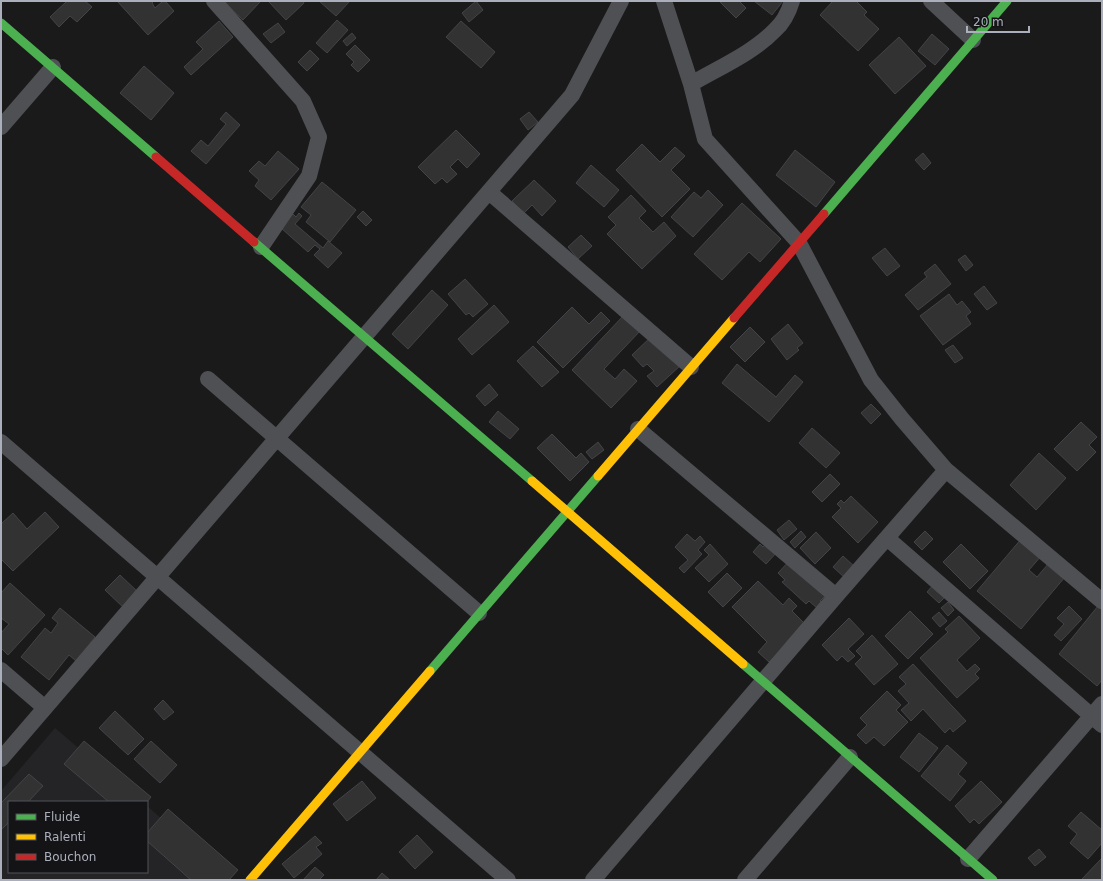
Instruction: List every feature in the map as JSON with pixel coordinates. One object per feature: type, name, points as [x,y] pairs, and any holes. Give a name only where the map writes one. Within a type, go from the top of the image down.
[{"type":"street","points":[[214,1],[303,101],[319,137],[309,176],[261,247]]},
{"type":"street","points":[[1,759],[572,95],[621,1]]},
{"type":"street","points":[[664,1],[691,84],[705,139],[799,242],[871,380],[946,470],[1102,601]]},
{"type":"street","points":[[691,84],[753,48],[776,30],[790,8],[792,1]]},
{"type":"street","points":[[932,1],[973,40]]},
{"type":"street","points":[[250,880],[1006,1]]},
{"type":"street","points":[[1,23],[993,880]]},
{"type":"street","points":[[1,128],[53,68]]},
{"type":"street","points":[[489,192],[691,367]]},
{"type":"street","points":[[208,379],[479,613]]},
{"type":"street","points":[[638,430],[836,596]]},
{"type":"street","points":[[1,442],[508,880]]},
{"type":"street","points":[[593,880],[946,470]]},
{"type":"street","points":[[887,538],[1097,720]]},
{"type":"street","points":[[1,670],[45,708]]},
{"type":"street","points":[[968,859],[1097,720],[1102,704]]},
{"type":"street","points":[[744,880],[850,757]]},
{"type":"shaded area","points":[[55,728],[141,801],[8,801],[8,873],[148,873],[148,807],[231,879],[1,880],[1,791]]},
{"type":"building","points":[[67,1],[85,1],[92,7],[77,22],[70,16],[59,27],[50,17]]},
{"type":"building","points":[[117,1],[154,1],[152,3],[155,8],[165,1],[174,11],[148,35]]},
{"type":"building","points":[[223,1],[261,1],[243,20]]},
{"type":"building","points":[[268,1],[303,1],[304,3],[286,20]]},
{"type":"building","points":[[319,1],[350,1],[336,16]]},
{"type":"building","points":[[476,1],[483,10],[469,22],[462,13]]},
{"type":"building","points":[[719,1],[739,1],[746,8],[736,18]]},
{"type":"building","points":[[754,1],[783,1],[772,15]]},
{"type":"building","points":[[833,1],[856,1],[867,12],[864,15],[879,29],[858,51],[820,15]]},
{"type":"building","points":[[337,20],[348,30],[327,53],[316,43]]},
{"type":"building","points":[[219,21],[233,37],[191,75],[184,67],[203,49],[196,42]]},
{"type":"building","points":[[461,21],[495,52],[481,68],[446,37]]},
{"type":"building","points":[[278,23],[285,32],[271,43],[263,34]]},
{"type":"building","points":[[352,33],[356,38],[347,46],[343,41]]},
{"type":"building","points":[[932,34],[949,49],[935,65],[918,51]]},
{"type":"building","points":[[899,37],[926,66],[895,94],[869,65]]},
{"type":"building","points":[[355,45],[370,60],[358,72],[351,65],[354,62],[346,54]]},
{"type":"building","points":[[310,50],[319,59],[307,71],[298,62]]},
{"type":"building","points":[[144,66],[174,93],[151,120],[120,93]]},
{"type":"building","points":[[226,112],[240,125],[206,164],[191,151],[201,140],[208,146],[226,124],[220,119]]},
{"type":"building","points":[[529,112],[538,122],[528,130],[520,119]]},
{"type":"building","points":[[456,130],[480,154],[467,168],[458,159],[450,167],[457,174],[447,183],[442,178],[435,184],[418,167]]},
{"type":"building","points":[[642,144],[660,162],[675,147],[685,156],[671,170],[690,189],[662,217],[616,170]]},
{"type":"building","points":[[795,150],[835,182],[816,207],[776,175]]},
{"type":"building","points":[[278,151],[299,169],[271,200],[255,186],[259,180],[249,171],[259,161],[265,166]]},
{"type":"building","points":[[923,153],[931,163],[924,170],[915,160]]},
{"type":"building","points":[[591,165],[619,190],[604,207],[576,183]]},
{"type":"building","points":[[534,180],[556,201],[542,216],[532,205],[524,213],[512,201]]},
{"type":"building","points":[[322,182],[356,210],[330,242],[306,222],[311,215],[301,207]]},
{"type":"building","points":[[708,190],[723,205],[693,237],[671,217],[694,192],[701,198]]},
{"type":"building","points":[[631,195],[646,211],[639,218],[653,232],[664,222],[676,236],[642,269],[607,234],[616,225],[608,217]]},
{"type":"building","points":[[742,203],[781,239],[760,262],[749,252],[722,280],[694,254]]},
{"type":"building","points":[[363,211],[372,220],[366,226],[357,217]]},
{"type":"building","points":[[299,213],[302,216],[295,224],[323,248],[328,241],[342,253],[328,268],[314,255],[320,249],[315,245],[308,252],[281,228],[293,214],[296,217]]},
{"type":"building","points":[[581,235],[592,246],[578,259],[568,247]]},
{"type":"building","points":[[885,248],[900,266],[887,276],[872,258]]},
{"type":"building","points":[[965,255],[973,265],[966,271],[958,260]]},
{"type":"building","points":[[935,264],[951,284],[918,310],[905,295],[927,277],[924,273]]},
{"type":"building","points":[[465,279],[488,304],[473,317],[469,313],[466,315],[448,294]]},
{"type":"building","points":[[984,286],[997,303],[987,310],[974,294]]},
{"type":"building","points":[[432,290],[448,305],[408,349],[392,334]]},
{"type":"building","points":[[949,294],[957,305],[962,301],[971,312],[966,316],[971,324],[943,345],[920,316]]},
{"type":"building","points":[[494,305],[509,322],[472,355],[458,339]]},
{"type":"building","points":[[572,307],[589,324],[601,312],[610,321],[563,368],[537,342]]},
{"type":"building","points":[[625,314],[641,330],[604,369],[615,379],[624,369],[637,381],[611,408],[572,370]]},
{"type":"building","points":[[788,324],[803,343],[797,348],[799,350],[787,360],[771,339]]},
{"type":"building","points":[[750,327],[765,342],[745,362],[730,347]]},
{"type":"building","points":[[653,335],[681,365],[657,387],[647,376],[654,371],[647,364],[643,367],[632,355]]},
{"type":"building","points":[[953,345],[963,358],[955,363],[945,350]]},
{"type":"building","points":[[533,346],[559,372],[542,387],[517,361]]},
{"type":"building","points":[[737,364],[776,397],[795,375],[803,382],[769,422],[722,383]]},
{"type":"building","points":[[489,384],[498,395],[485,406],[476,396]]},
{"type":"building","points":[[871,404],[881,414],[871,424],[861,413]]},
{"type":"building","points":[[498,411],[519,429],[510,439],[489,422]]},
{"type":"building","points":[[1081,422],[1097,437],[1089,445],[1096,452],[1077,471],[1054,449]]},
{"type":"building","points":[[812,428],[840,453],[826,468],[799,443]]},
{"type":"building","points":[[552,434],[576,458],[581,453],[589,462],[570,481],[537,448]]},
{"type":"building","points":[[598,442],[604,450],[592,459],[586,452]]},
{"type":"building","points":[[1039,453],[1066,478],[1036,510],[1010,485]]},
{"type":"building","points":[[830,474],[840,484],[822,502],[812,492]]},
{"type":"building","points":[[851,496],[878,522],[858,543],[832,517],[841,508],[837,504],[841,500],[844,503]]},
{"type":"building","points":[[45,512],[59,527],[13,571],[1,559],[1,524],[13,513],[27,529]]},
{"type":"building","points":[[789,520],[797,529],[784,540],[777,530]]},
{"type":"building","points":[[801,531],[806,537],[795,548],[790,542]]},
{"type":"building","points":[[925,531],[933,539],[922,550],[914,542]]},
{"type":"building","points":[[816,532],[831,548],[815,564],[800,548]]},
{"type":"building","points":[[687,534],[695,541],[700,536],[705,542],[698,550],[702,554],[684,573],[679,568],[688,560],[675,547]]},
{"type":"building","points":[[1022,538],[1042,555],[1029,570],[1037,577],[1049,563],[1065,577],[1021,629],[977,591]]},
{"type":"building","points":[[768,541],[778,551],[766,564],[753,552],[760,544],[763,547]]},
{"type":"building","points":[[710,544],[728,564],[709,582],[695,568],[709,555],[704,550]]},
{"type":"building","points":[[961,544],[988,571],[970,589],[943,562]]},
{"type":"building","points":[[843,556],[855,567],[845,578],[833,567]]},
{"type":"building","points":[[791,559],[828,593],[820,601],[822,603],[817,608],[809,601],[806,604],[782,582],[785,580],[778,573]]},
{"type":"building","points":[[727,573],[742,588],[723,607],[708,592]]},
{"type":"building","points":[[120,575],[139,593],[125,609],[105,590]]},
{"type":"building","points":[[758,581],[783,605],[789,598],[797,606],[792,611],[806,625],[769,662],[758,652],[767,642],[732,607]]},
{"type":"building","points":[[10,583],[45,615],[8,655],[1,648],[1,633],[9,624],[1,618],[1,593]]},
{"type":"building","points":[[934,584],[947,595],[939,603],[927,592]]},
{"type":"building","points":[[948,602],[954,610],[948,616],[941,608]]},
{"type":"building","points":[[1069,606],[1082,619],[1061,641],[1054,635],[1064,624],[1057,618]]},
{"type":"building","points":[[1098,606],[1102,610],[1102,680],[1097,686],[1059,654]]},
{"type":"building","points":[[60,608],[95,637],[76,661],[69,655],[49,680],[21,657],[45,628],[51,633],[58,623],[52,618]]},
{"type":"building","points":[[910,611],[933,634],[908,659],[885,636]]},
{"type":"building","points":[[939,612],[947,621],[940,627],[932,618]]},
{"type":"building","points":[[959,616],[980,638],[957,660],[967,671],[975,664],[980,669],[975,674],[979,678],[957,698],[920,658],[948,632],[945,629]]},
{"type":"building","points":[[849,618],[864,634],[848,649],[855,656],[848,662],[842,656],[837,661],[822,645]]},
{"type":"building","points":[[872,635],[898,664],[874,685],[855,664],[862,657],[856,651]]},
{"type":"building","points":[[913,664],[966,721],[953,732],[950,728],[945,733],[923,709],[911,721],[901,710],[909,703],[898,691],[906,684],[899,677]]},
{"type":"building","points":[[887,691],[901,705],[896,710],[908,722],[884,746],[874,737],[866,744],[857,735],[867,725],[860,718]]},
{"type":"building","points":[[163,700],[174,712],[164,720],[154,709]]},
{"type":"building","points":[[115,711],[144,739],[128,755],[99,728]]},
{"type":"building","points":[[919,733],[938,748],[919,772],[900,757]]},
{"type":"building","points":[[84,741],[151,797],[148,801],[108,801],[64,764]]},
{"type":"building","points":[[151,741],[177,765],[160,783],[134,759]]},
{"type":"building","points":[[947,745],[967,763],[958,774],[966,781],[950,801],[921,776]]},
{"type":"building","points":[[29,774],[43,786],[29,801],[8,801],[8,823],[1,830],[1,803]]},
{"type":"building","points":[[362,781],[376,798],[347,821],[333,804]]},
{"type":"building","points":[[981,781],[1002,802],[979,824],[974,819],[970,823],[955,806]]},
{"type":"building","points":[[168,809],[238,870],[229,880],[191,880],[148,842],[148,832]]},
{"type":"building","points":[[1081,812],[1102,830],[1102,843],[1088,859],[1070,843],[1077,834],[1068,826]]},
{"type":"building","points":[[417,835],[433,852],[415,869],[399,852]]},
{"type":"building","points":[[315,836],[322,843],[316,847],[322,854],[294,878],[282,864]]},
{"type":"building","points":[[1039,849],[1046,857],[1035,866],[1028,858]]},
{"type":"building","points":[[1102,858],[1102,880],[1081,880]]},
{"type":"building","points":[[315,867],[324,875],[319,880],[303,880]]},
{"type":"building","points":[[382,873],[390,880],[376,880]]},
{"type":"traffic: fast","points":[[824,214],[1007,1]]},
{"type":"traffic: fast","points":[[1,23],[156,157]]},
{"type":"traffic: fast","points":[[254,242],[532,481]]},
{"type":"traffic: fast","points":[[430,671],[598,476]]},
{"type":"traffic: fast","points":[[743,664],[993,880]]},
{"type":"traffic: slow","points":[[598,476],[734,318]]},
{"type":"traffic: slow","points":[[532,481],[743,664]]},
{"type":"traffic: slow","points":[[250,880],[430,671]]},
{"type":"traffic: jam","points":[[156,157],[254,242]]},
{"type":"traffic: jam","points":[[734,318],[824,214]]}]
